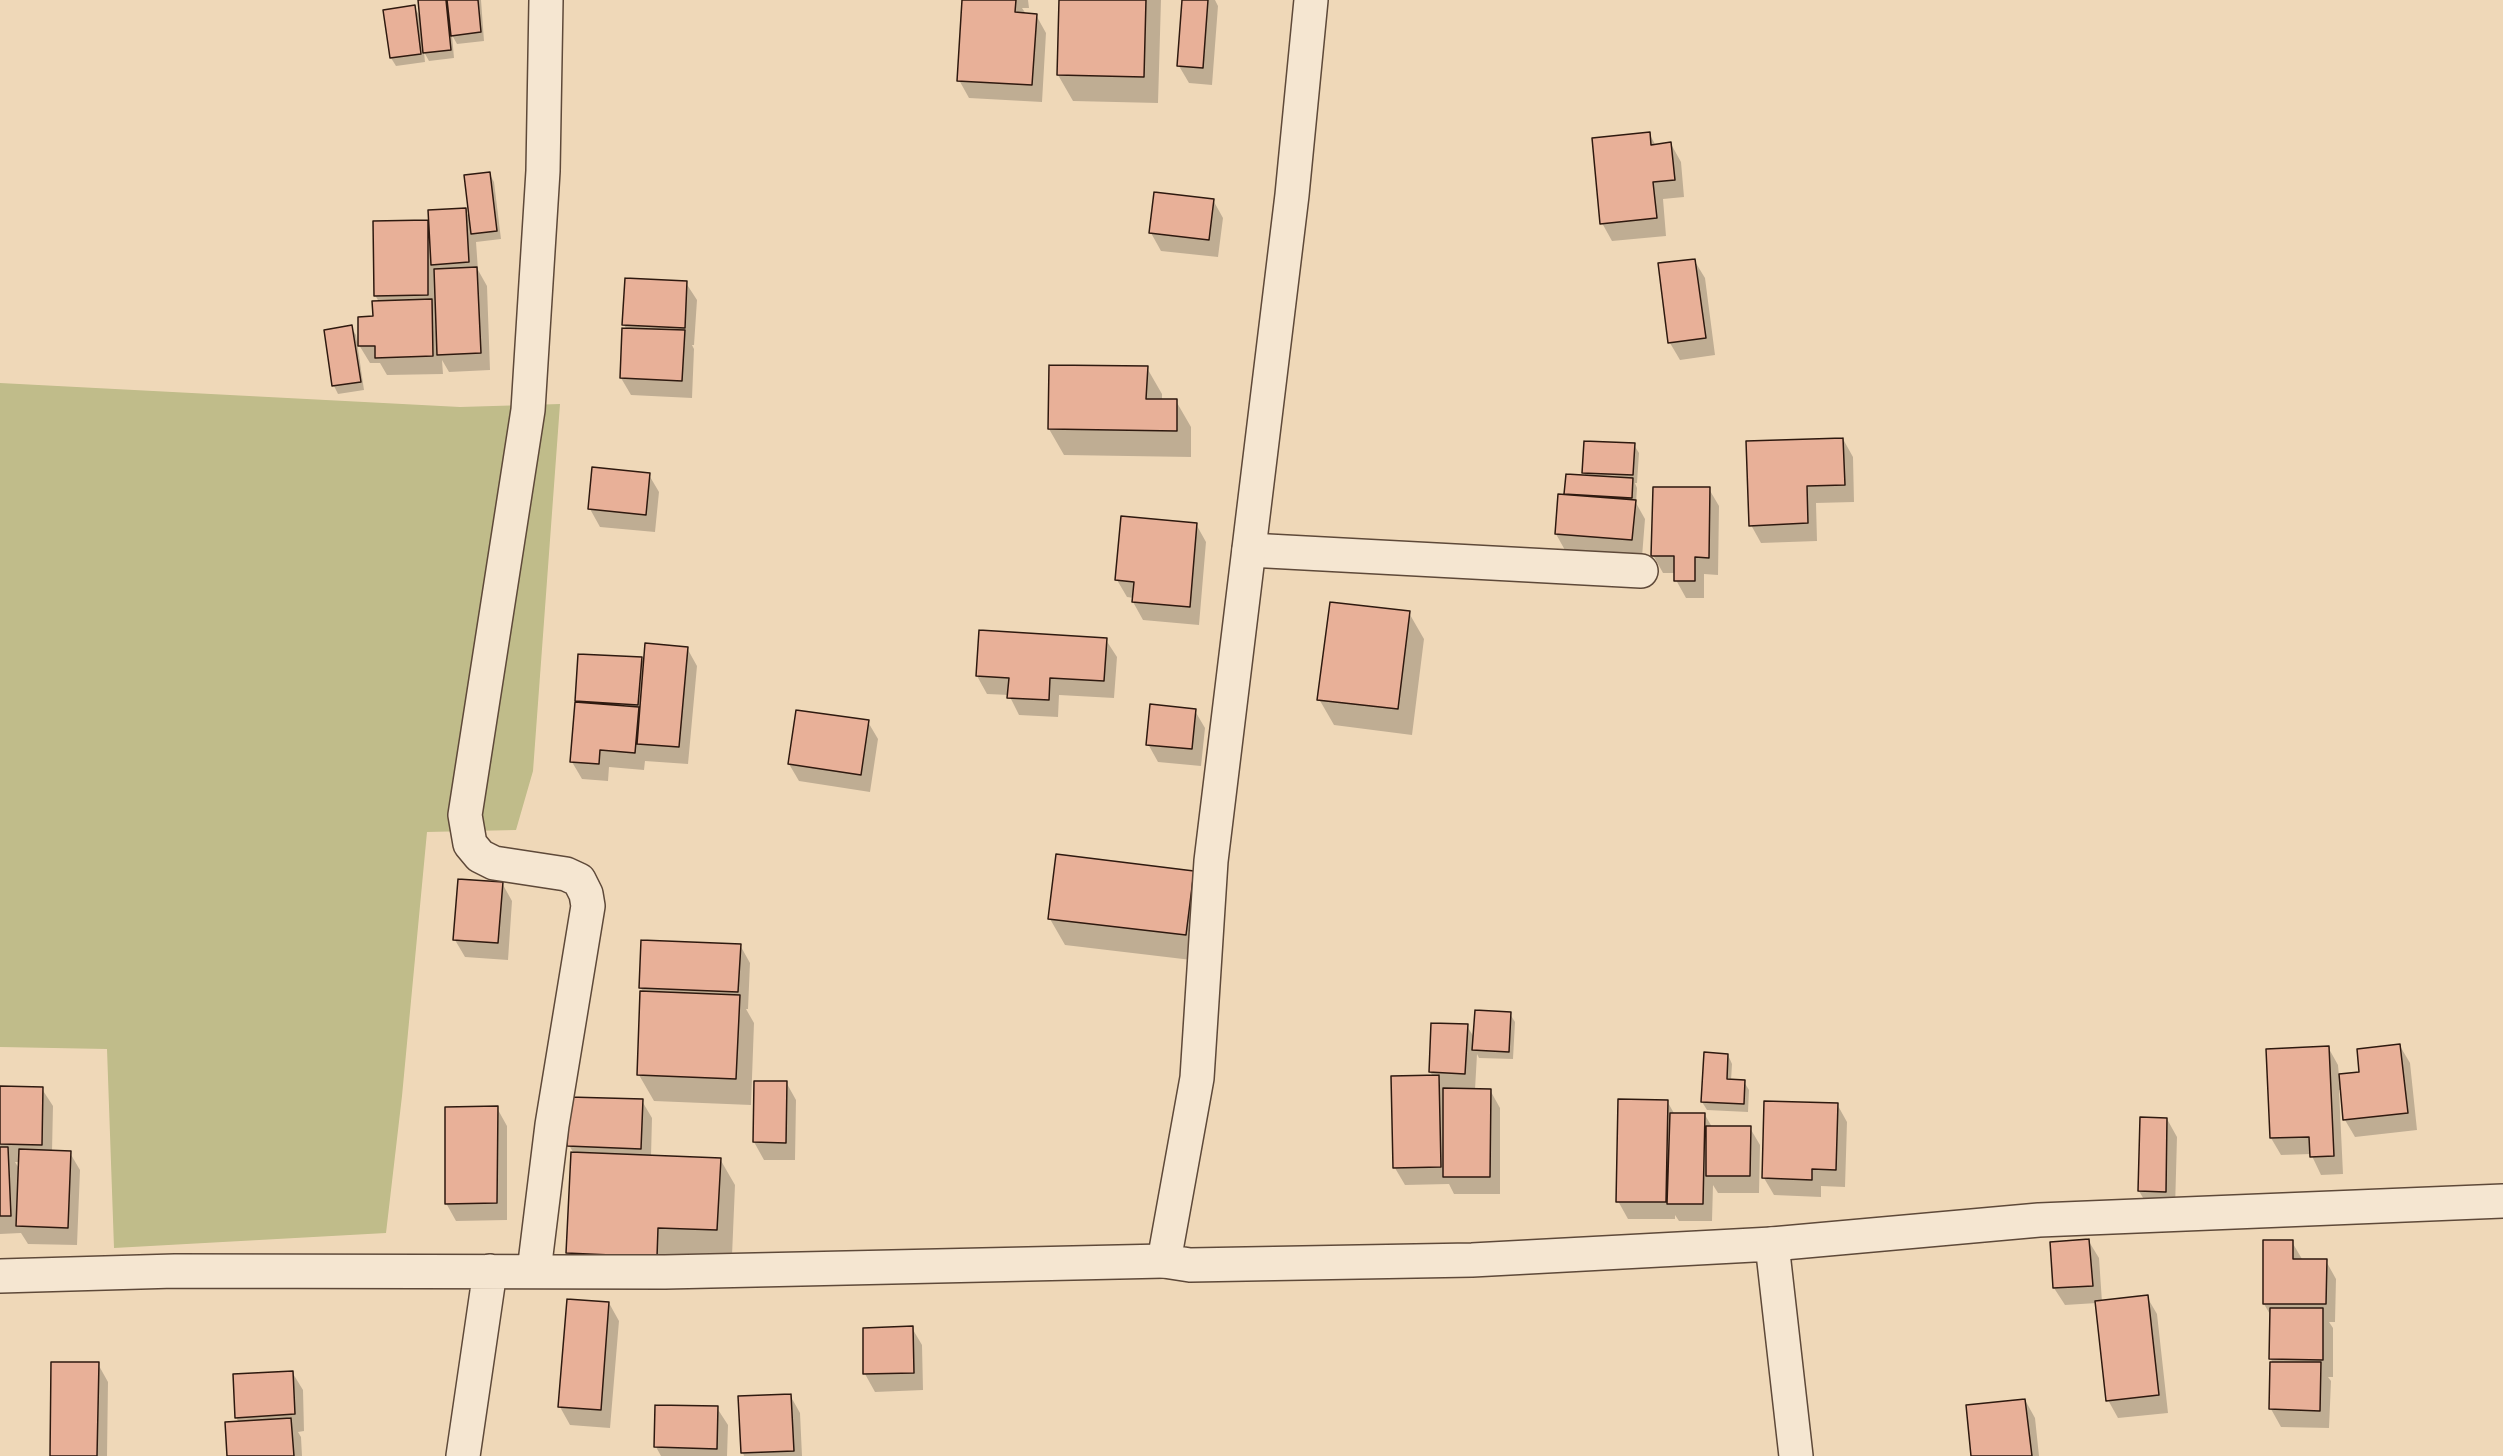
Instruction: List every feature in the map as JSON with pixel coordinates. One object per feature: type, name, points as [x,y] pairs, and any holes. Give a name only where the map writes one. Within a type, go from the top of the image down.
[{"type":"street","points":[[534,1271],[552,1125],[588,906],[586,894],[579,880],[566,874],[494,863],[480,856],[470,844],[465,815],[528,410],[543,171],[546,0]]},
{"type":"street","points":[[1164,1262],[1197,1078],[1211,861],[1292,195],[1311,0]]},
{"type":"street","points":[[1249,550],[1641,571]]},
{"type":"street","points":[[0,1276],[175,1271],[665,1272],[1164,1262],[1190,1265],[1472,1260],[1772,1244],[2039,1220],[2503,1201]]},
{"type":"street","points":[[1772,1244],[1796,1456]]},
{"type":"street","points":[[463,1456],[490,1271]]},
{"type":"shaded area","points":[[0,383],[460,407],[560,404],[533,771],[516,830],[427,832],[402,1096],[386,1233],[114,1248],[107,1049],[0,1047]]},
{"type":"building","points":[[418,0],[446,0],[451,50],[423,53]]},
{"type":"building","points":[[447,0],[478,0],[481,32],[451,36]]},
{"type":"building","points":[[962,0],[1016,0],[1015,12],[1037,14],[1032,85],[957,81]]},
{"type":"building","points":[[1059,0],[1146,0],[1144,77],[1057,75]]},
{"type":"building","points":[[1182,0],[1208,0],[1203,68],[1177,66]]},
{"type":"building","points":[[415,5],[421,54],[390,58],[383,10]]},
{"type":"building","points":[[1650,132],[1651,145],[1671,142],[1675,180],[1653,182],[1657,218],[1600,224],[1592,138]]},
{"type":"building","points":[[490,172],[497,231],[471,234],[464,175]]},
{"type":"building","points":[[1154,192],[1214,199],[1209,240],[1149,233]]},
{"type":"building","points":[[466,208],[469,262],[431,265],[428,210]]},
{"type":"building","points":[[428,220],[428,295],[374,296],[373,221]]},
{"type":"building","points":[[1695,259],[1706,338],[1668,343],[1658,263]]},
{"type":"building","points":[[477,267],[481,353],[437,355],[434,269]]},
{"type":"building","points":[[625,278],[687,281],[685,328],[622,325]]},
{"type":"building","points":[[432,299],[433,356],[375,358],[375,346],[358,346],[358,317],[373,316],[372,301]]},
{"type":"building","points":[[352,325],[361,382],[332,386],[324,330]]},
{"type":"building","points":[[622,328],[685,330],[682,381],[620,378]]},
{"type":"building","points":[[1049,365],[1148,366],[1146,399],[1177,399],[1177,431],[1048,429]]},
{"type":"building","points":[[1843,438],[1845,485],[1807,486],[1808,523],[1749,526],[1746,441]]},
{"type":"building","points":[[1584,441],[1635,443],[1633,475],[1582,473]]},
{"type":"building","points":[[592,467],[650,473],[646,515],[588,509]]},
{"type":"building","points":[[1566,474],[1633,478],[1632,498],[1564,494]]},
{"type":"building","points":[[1653,487],[1710,487],[1709,558],[1695,557],[1695,581],[1674,581],[1674,556],[1651,556]]},
{"type":"building","points":[[1558,494],[1636,500],[1632,540],[1555,534]]},
{"type":"building","points":[[1121,516],[1197,523],[1190,607],[1132,602],[1134,582],[1115,580]]},
{"type":"building","points":[[1330,602],[1410,611],[1398,709],[1317,700]]},
{"type":"building","points":[[979,630],[1107,638],[1104,681],[1050,678],[1049,700],[1007,698],[1009,678],[976,676]]},
{"type":"building","points":[[645,643],[688,647],[679,747],[637,744]]},
{"type":"building","points":[[578,654],[642,657],[638,705],[575,701]]},
{"type":"building","points":[[575,702],[639,707],[635,753],[600,750],[599,764],[570,762]]},
{"type":"building","points":[[1150,704],[1196,709],[1192,749],[1146,745]]},
{"type":"building","points":[[796,710],[869,720],[861,775],[788,764]]},
{"type":"building","points":[[1056,854],[1194,871],[1186,935],[1048,919]]},
{"type":"building","points":[[458,879],[503,882],[498,943],[453,940]]},
{"type":"building","points":[[641,940],[741,944],[738,992],[639,988]]},
{"type":"building","points":[[640,991],[740,995],[736,1079],[637,1075]]},
{"type":"building","points":[[1475,1010],[1511,1012],[1509,1052],[1472,1050]]},
{"type":"building","points":[[1431,1023],[1468,1024],[1465,1074],[1429,1072]]},
{"type":"building","points":[[2400,1044],[2408,1113],[2343,1120],[2339,1074],[2359,1072],[2357,1049]]},
{"type":"building","points":[[2329,1046],[2334,1156],[2310,1157],[2309,1137],[2270,1138],[2266,1049]]},
{"type":"building","points":[[1704,1052],[1728,1054],[1727,1079],[1745,1080],[1744,1104],[1701,1102]]},
{"type":"building","points":[[1439,1075],[1441,1167],[1393,1168],[1391,1076]]},
{"type":"building","points":[[754,1081],[787,1081],[786,1143],[753,1142]]},
{"type":"building","points":[[0,1086],[43,1087],[42,1145],[0,1144]]},
{"type":"building","points":[[1443,1088],[1491,1089],[1490,1177],[1443,1177]]},
{"type":"building","points":[[569,1097],[643,1099],[641,1149],[567,1146]]},
{"type":"building","points":[[1618,1099],[1668,1100],[1666,1202],[1616,1202]]},
{"type":"building","points":[[1764,1101],[1838,1103],[1836,1170],[1812,1169],[1812,1180],[1762,1178]]},
{"type":"building","points":[[498,1106],[497,1203],[445,1204],[445,1107]]},
{"type":"building","points":[[1670,1113],[1705,1113],[1703,1204],[1667,1204]]},
{"type":"building","points":[[2140,1117],[2167,1118],[2166,1192],[2138,1191]]},
{"type":"building","points":[[1706,1126],[1751,1126],[1750,1176],[1706,1176]]},
{"type":"building","points":[[0,1147],[8,1147],[11,1216],[0,1216]]},
{"type":"building","points":[[19,1149],[71,1151],[68,1228],[16,1226]]},
{"type":"building","points":[[571,1152],[721,1158],[717,1230],[658,1228],[657,1257],[566,1253]]},
{"type":"building","points":[[2089,1239],[2093,1286],[2053,1288],[2050,1242]]},
{"type":"building","points":[[2263,1240],[2293,1240],[2293,1259],[2327,1259],[2326,1304],[2263,1304]]},
{"type":"building","points":[[2148,1295],[2159,1395],[2106,1401],[2095,1301]]},
{"type":"building","points":[[567,1299],[609,1302],[601,1410],[558,1407]]},
{"type":"building","points":[[2270,1308],[2323,1308],[2323,1360],[2269,1359]]},
{"type":"building","points":[[913,1326],[914,1373],[863,1374],[863,1328]]},
{"type":"building","points":[[51,1362],[99,1362],[97,1456],[50,1456]]},
{"type":"building","points":[[2270,1362],[2321,1362],[2320,1411],[2269,1409]]},
{"type":"building","points":[[293,1371],[295,1414],[235,1418],[233,1374]]},
{"type":"building","points":[[791,1394],[794,1451],[741,1453],[738,1396]]},
{"type":"building","points":[[2025,1399],[2032,1456],[1971,1456],[1966,1405]]},
{"type":"building","points":[[655,1405],[718,1406],[717,1449],[654,1447]]},
{"type":"building","points":[[291,1418],[294,1456],[227,1456],[225,1422]]}]
